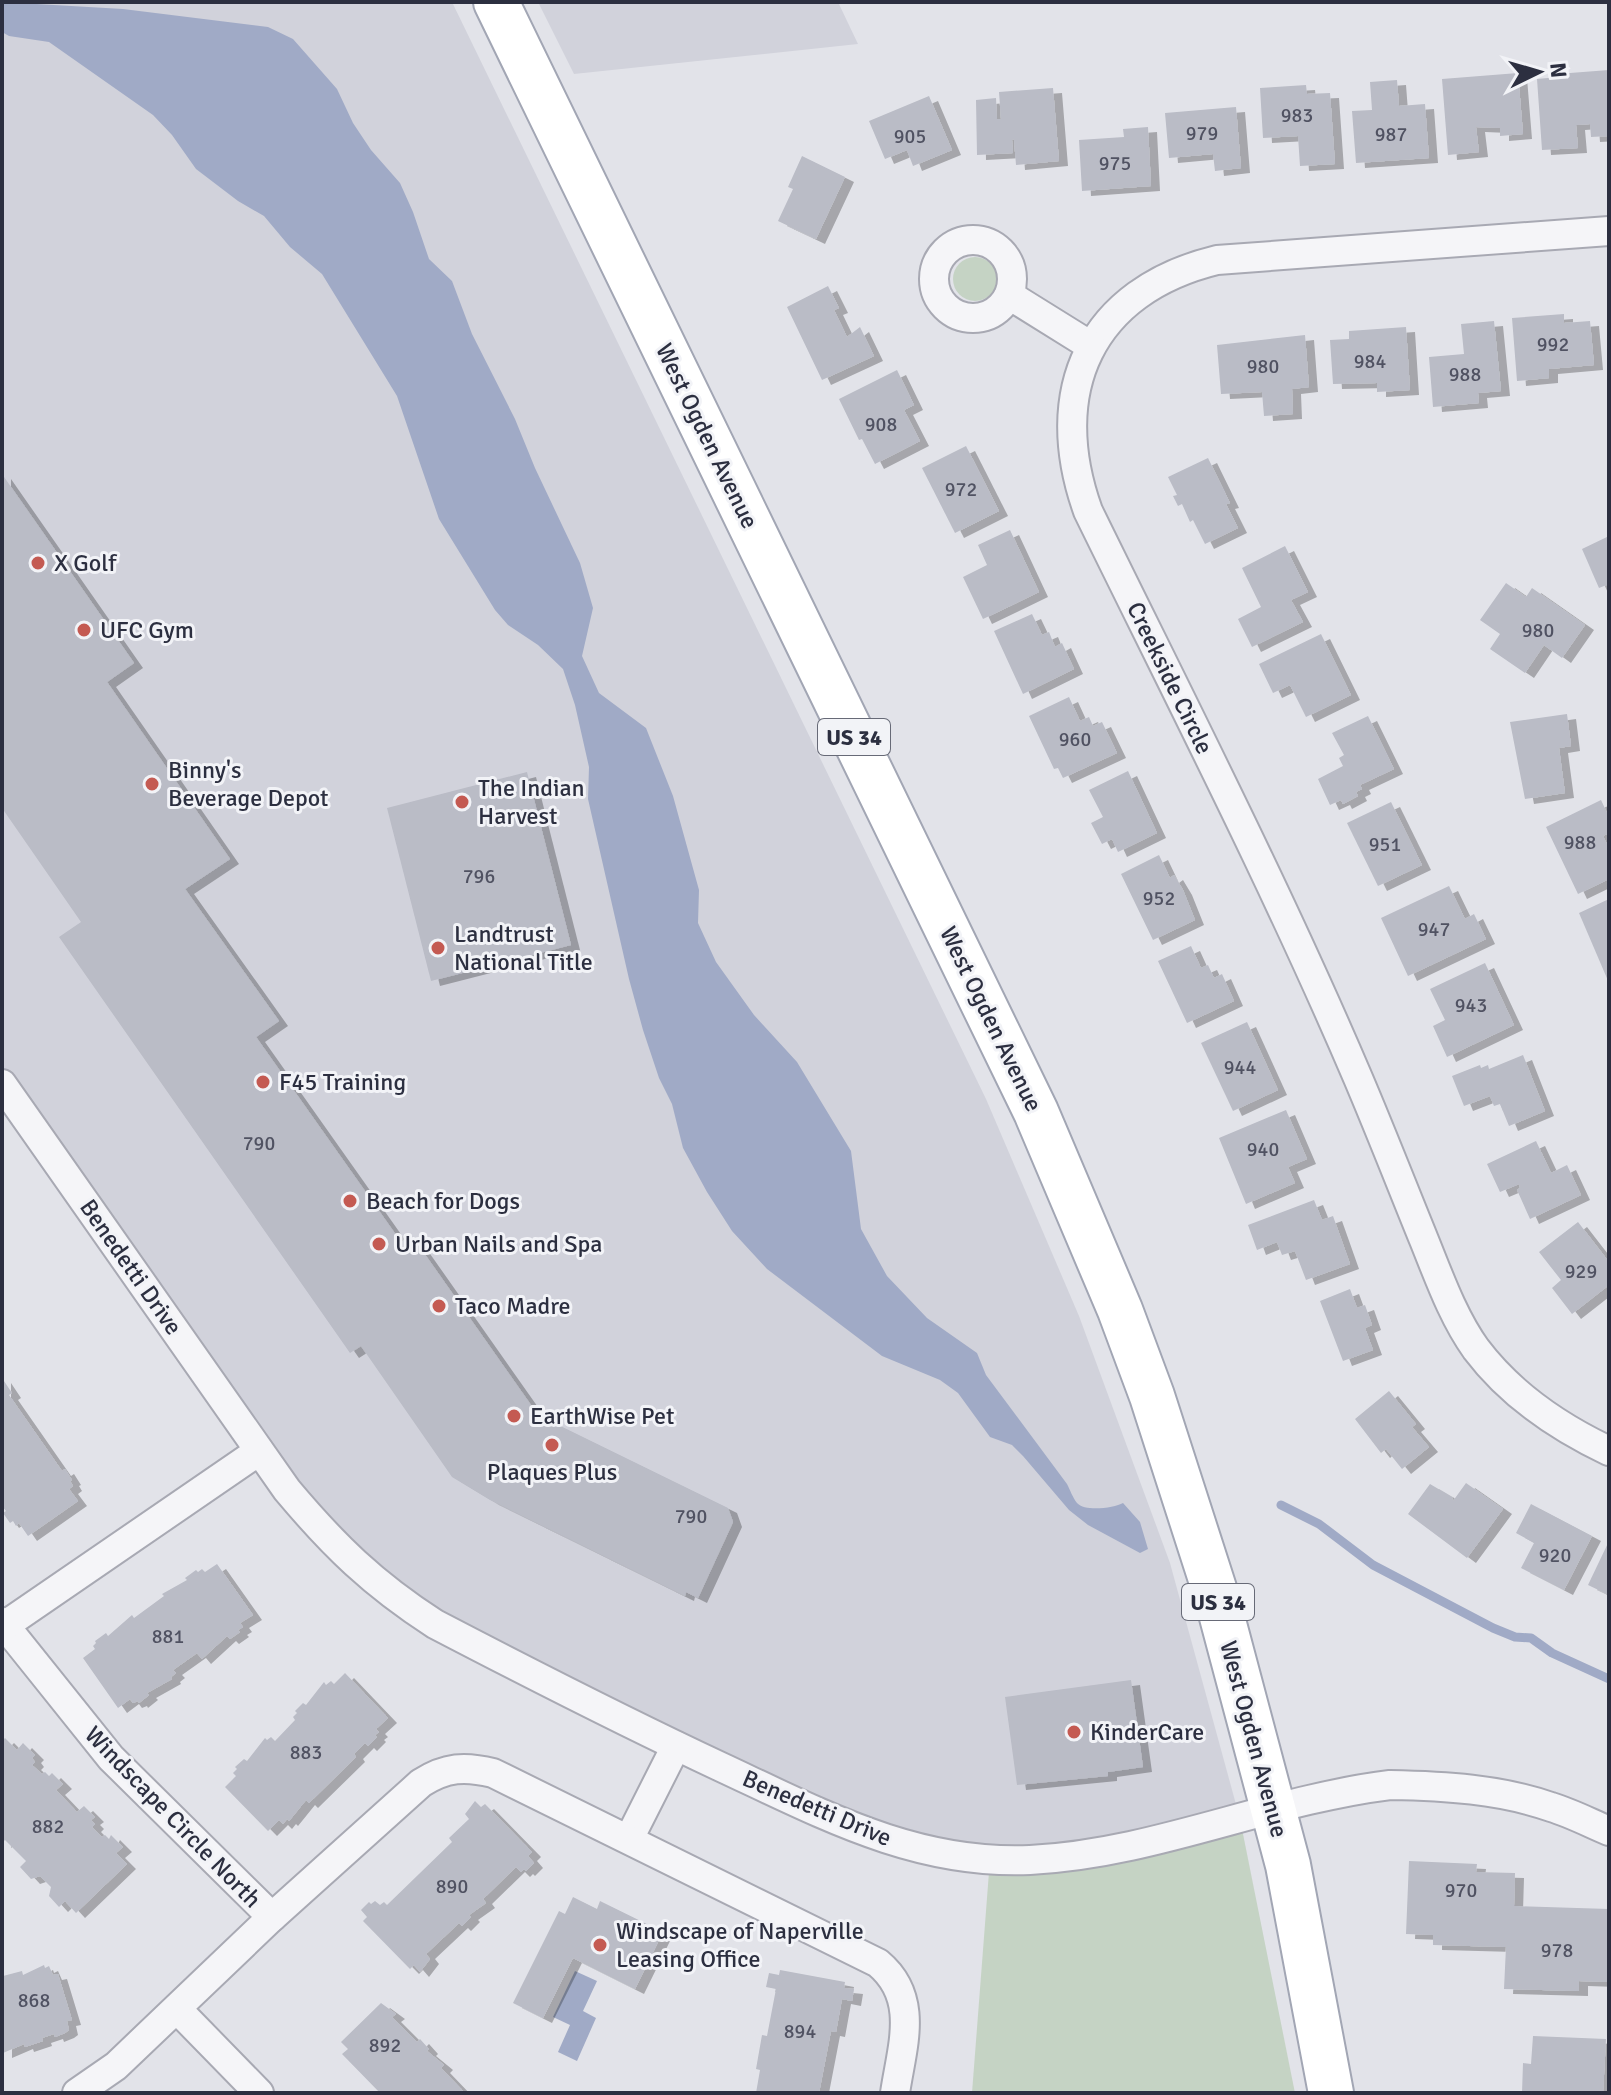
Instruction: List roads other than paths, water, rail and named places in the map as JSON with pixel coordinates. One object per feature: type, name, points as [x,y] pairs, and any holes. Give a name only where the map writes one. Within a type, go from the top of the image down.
[{"type":"main road","name":"West Ogden Avenue","points":[[496,2],[1036,1112],[1080,1211],[1152,1396],[1217,1598],[1294,1896],[1331,2093]]},
{"type":"street","name":"Creekside Circle","points":[[1609,231],[1217,260],[1189,267],[1158,280],[1122,305],[1097,333],[1075,394],[1071,440],[1084,500],[1302,952],[1359,1078],[1446,1296],[1474,1346],[1491,1368],[1534,1407],[1580,1437],[1609,1451]]},
{"type":"street","points":[[1009,295],[1091,346]]},
{"type":"street","name":"Benedetti Drive","points":[[2,1084],[259,1451],[327,1538],[396,1599],[435,1624],[676,1746],[864,1833],[911,1847],[974,1857],[1029,1860],[1094,1854],[1371,1787],[1434,1786],[1509,1795],[1551,1806],[1609,1831]]},
{"type":"street","points":[[3,1624],[259,1451]]},
{"type":"street","name":"Windscape Circle North","points":[[3,1624],[111,1758],[272,1917],[116,2066],[77,2093]]},
{"type":"street","points":[[629,1839],[676,1746]]},
{"type":"street","points":[[272,1917],[421,1783],[453,1767],[493,1773],[878,1963],[892,1975],[903,1998],[906,2019],[895,2093]]},
{"type":"street","points":[[177,2009],[259,2093]]},
{"type":"water","points":[[2,2],[123,9],[268,27],[293,39],[337,89],[353,123],[371,150],[400,183],[429,259],[452,281],[472,334],[515,419],[580,563],[593,608],[582,656],[599,693],[646,728],[673,796],[699,890],[698,923],[716,962],[754,1015],[797,1062],[851,1151],[861,1229],[887,1276],[927,1318],[977,1353],[986,1375],[1067,1484],[1077,1503],[1107,1508],[1123,1503],[1140,1522],[1148,1549],[1140,1553],[1088,1525],[1069,1510],[1012,1445],[990,1437],[958,1393],[940,1380],[882,1356],[767,1269],[732,1231],[683,1148],[672,1104],[659,1078],[643,1030],[588,799],[589,767],[563,669],[538,645],[508,625],[495,610],[439,519],[397,396],[322,274],[290,247],[264,216],[238,201],[196,169],[172,135],[153,115],[49,42],[9,36],[2,32]]},
{"type":"water","points":[[575,1971],[597,1981],[583,2011],[596,2018],[577,2061],[558,2052],[570,2025],[553,2017]]},
{"type":"waterway","points":[[1281,1505],[1319,1524],[1373,1565],[1493,1628],[1515,1637],[1531,1638],[1552,1653],[1609,1679]]},
{"type":"place","name":"X Golf","points":[[38,563]]},
{"type":"place","name":"UFC Gym","points":[[84,630]]},
{"type":"place","name":"Binny's Beverage Depot","points":[[152,784]]},
{"type":"place","name":"The Indian Harvest","points":[[462,802]]},
{"type":"place","name":"Landtrust National Title","points":[[438,948]]},
{"type":"place","name":"F45 Training","points":[[263,1082]]},
{"type":"place","name":"Beach for Dogs","points":[[350,1201]]},
{"type":"place","name":"Urban Nails and Spa","points":[[379,1244]]},
{"type":"place","name":"Taco Madre","points":[[439,1306]]},
{"type":"place","name":"EarthWise Pet","points":[[514,1416]]},
{"type":"place","name":"Plaques Plus","points":[[552,1445]]},
{"type":"place","name":"KinderCare","points":[[1074,1732]]},
{"type":"place","name":"Windscape of Naperville Leasing Office","points":[[600,1945]]}]
